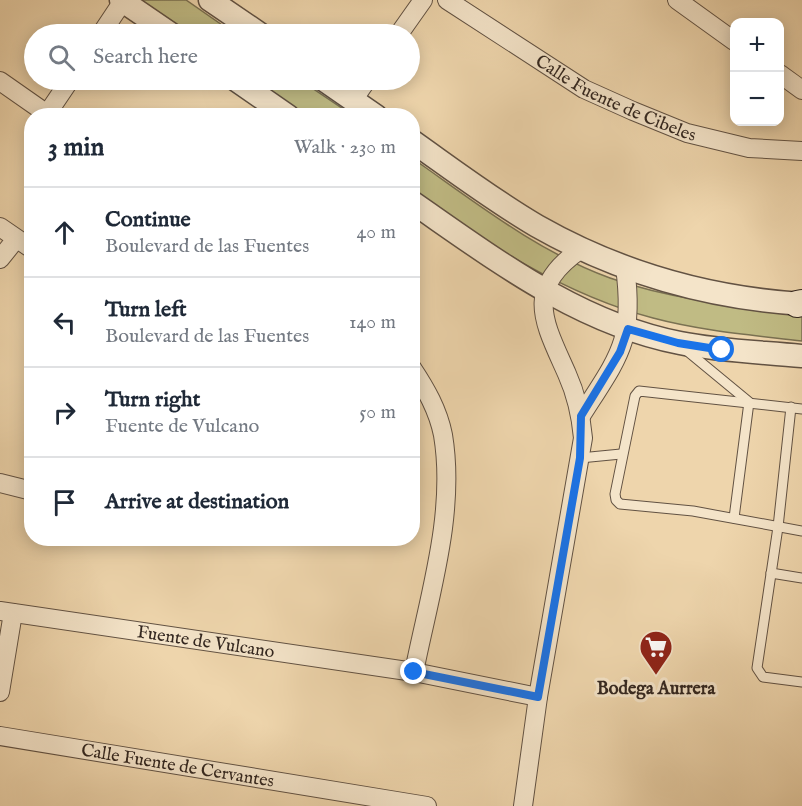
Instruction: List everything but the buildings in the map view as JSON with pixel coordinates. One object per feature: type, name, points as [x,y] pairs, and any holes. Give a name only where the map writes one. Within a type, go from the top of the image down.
[{"type":"street","points":[[210,0],[245,24]]},
{"type":"street","points":[[406,24],[423,0]]},
{"type":"street","name":"Calle Fuente de Cibeles","points":[[447,0],[584,89],[633,111],[687,133],[739,145],[802,151]]},
{"type":"street","points":[[677,0],[730,37]]},
{"type":"street","points":[[107,24],[122,1],[156,24]]},
{"type":"street","points":[[784,77],[802,90]]},
{"type":"street","points":[[0,81],[39,108]]},
{"type":"street","points":[[53,108],[64,90]]},
{"type":"street","points":[[250,90],[276,108]]},
{"type":"street","points":[[338,90],[364,108]]},
{"type":"street","points":[[353,100],[360,90]]},
{"type":"street","points":[[420,147],[505,206],[581,249],[625,267],[680,284],[731,296],[801,304]]},
{"type":"street","points":[[420,207],[545,292],[585,313],[628,329],[678,343],[722,350],[802,356]]},
{"type":"street","points":[[0,227],[24,244],[0,259]]},
{"type":"street","points":[[523,806],[538,697],[580,458],[581,416],[568,375],[546,326],[545,292],[554,274],[567,259],[581,249]]},
{"type":"street","points":[[581,416],[620,352],[628,329],[629,298],[625,267]]},
{"type":"street","points":[[414,672],[444,518],[447,477],[442,433],[430,395],[420,380]]},
{"type":"street","points":[[0,483],[24,489]]},
{"type":"street","points":[[0,692],[6,612]]},
{"type":"street","name":"Fuente de Vulcano","points":[[6,612],[414,672],[538,697]]},
{"type":"street","name":"Calle Fuente de Cervantes","points":[[0,736],[427,806]]},
{"type":"lane","points":[[678,343],[749,402]]},
{"type":"lane","points":[[802,409],[639,391],[635,396],[621,454],[615,494],[620,504],[696,512],[802,531]]},
{"type":"lane","points":[[734,518],[749,402]]},
{"type":"lane","points":[[791,407],[778,526],[757,668],[758,673],[763,676],[802,682]]},
{"type":"lane","points":[[580,458],[621,454]]},
{"type":"lane","points":[[771,573],[802,578]]},
{"type":"shaded area","points":[[139,0],[186,0],[221,24],[174,24]]},
{"type":"shaded area","points":[[268,90],[315,90],[342,108],[295,108]]},
{"type":"shaded area","points":[[420,164],[532,240],[583,267],[610,278],[681,297],[802,313],[802,341],[708,329],[653,318],[620,308],[557,281],[468,230],[420,196]]},
{"type":"place","name":"Bodega Aurrera","points":[[656,676]]},
{"type":"route","points":[[414,672],[538,697],[580,458],[583,438],[581,416],[620,352],[628,329],[678,343],[722,350]]}]
